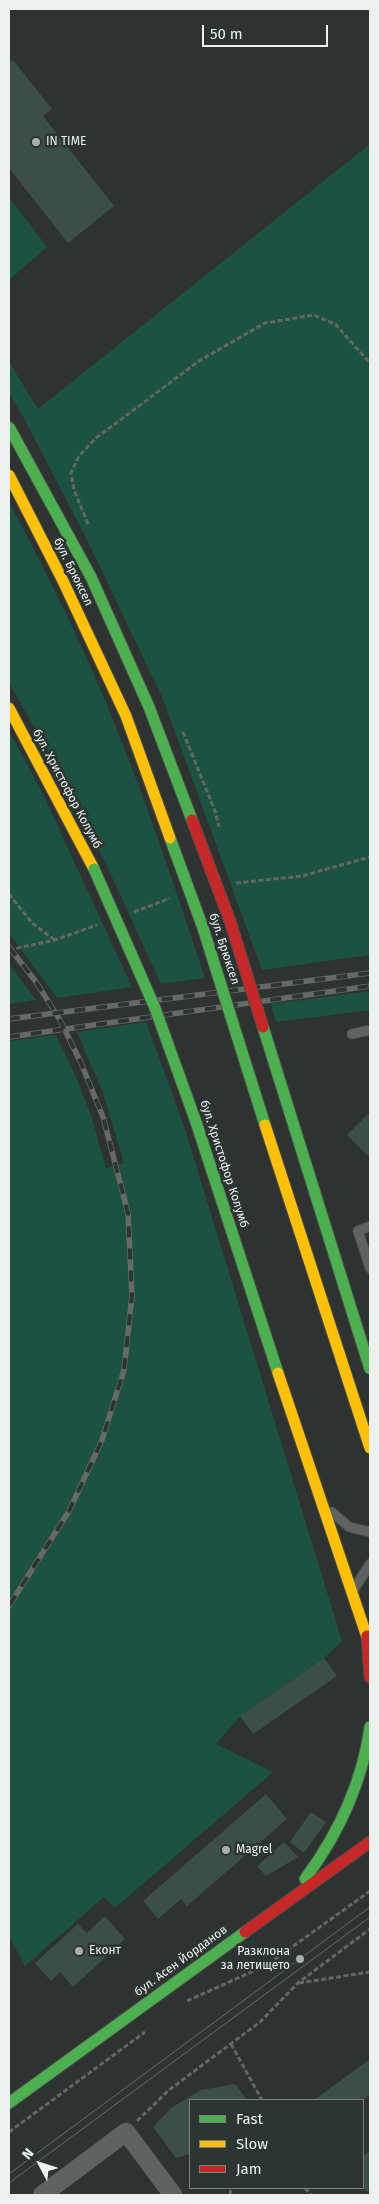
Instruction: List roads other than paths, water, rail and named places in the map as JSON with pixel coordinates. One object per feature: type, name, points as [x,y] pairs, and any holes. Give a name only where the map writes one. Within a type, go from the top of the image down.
[{"type":"main road","name":"бул. Брюксел","points":[[9,427],[91,577],[150,707],[230,921],[370,1369]]},
{"type":"main road","name":"бул. Брюксел","points":[[9,476],[63,581],[126,716],[203,928],[314,1281],[370,1448]]},
{"type":"main road","name":"бул. Христофор Колумб","points":[[9,708],[52,784],[94,869],[155,1008],[196,1122],[318,1494],[369,1641],[370,1677]]},
{"type":"main road","points":[[287,1902],[324,1856],[344,1818],[357,1785],[370,1727]]},
{"type":"main road","name":"бул. Асен Йорданов","points":[[9,2103],[370,1842]]},
{"type":"street","points":[[42,2195],[126,2132],[173,2195]]},
{"type":"lane","points":[[352,1034],[370,1030]]},
{"type":"lane","points":[[370,1226],[358,1231],[370,1268]]},
{"type":"lane","points":[[318,1494],[338,1519],[349,1527],[370,1532]]},
{"type":"lane","points":[[352,1591],[370,1564]]},
{"type":"tram line","points":[[9,2174],[370,1907]]},
{"type":"tram line","points":[[9,2183],[370,1917]]},
{"type":"railway","points":[[9,947],[36,982],[60,1020],[81,1063],[103,1117],[128,1213],[132,1295],[124,1370],[102,1440],[69,1511],[9,1606]]},
{"type":"railway","points":[[9,1019],[370,973]]},
{"type":"railway","points":[[9,1037],[370,986]]},
{"type":"place","name":"IN TIME","points":[[36,142]]},
{"type":"place","name":"Magrel","points":[[226,1850]]},
{"type":"place","name":"Еконт","points":[[79,1951]]},
{"type":"place","name":"Разклона за летището","points":[[300,1959]]}]
